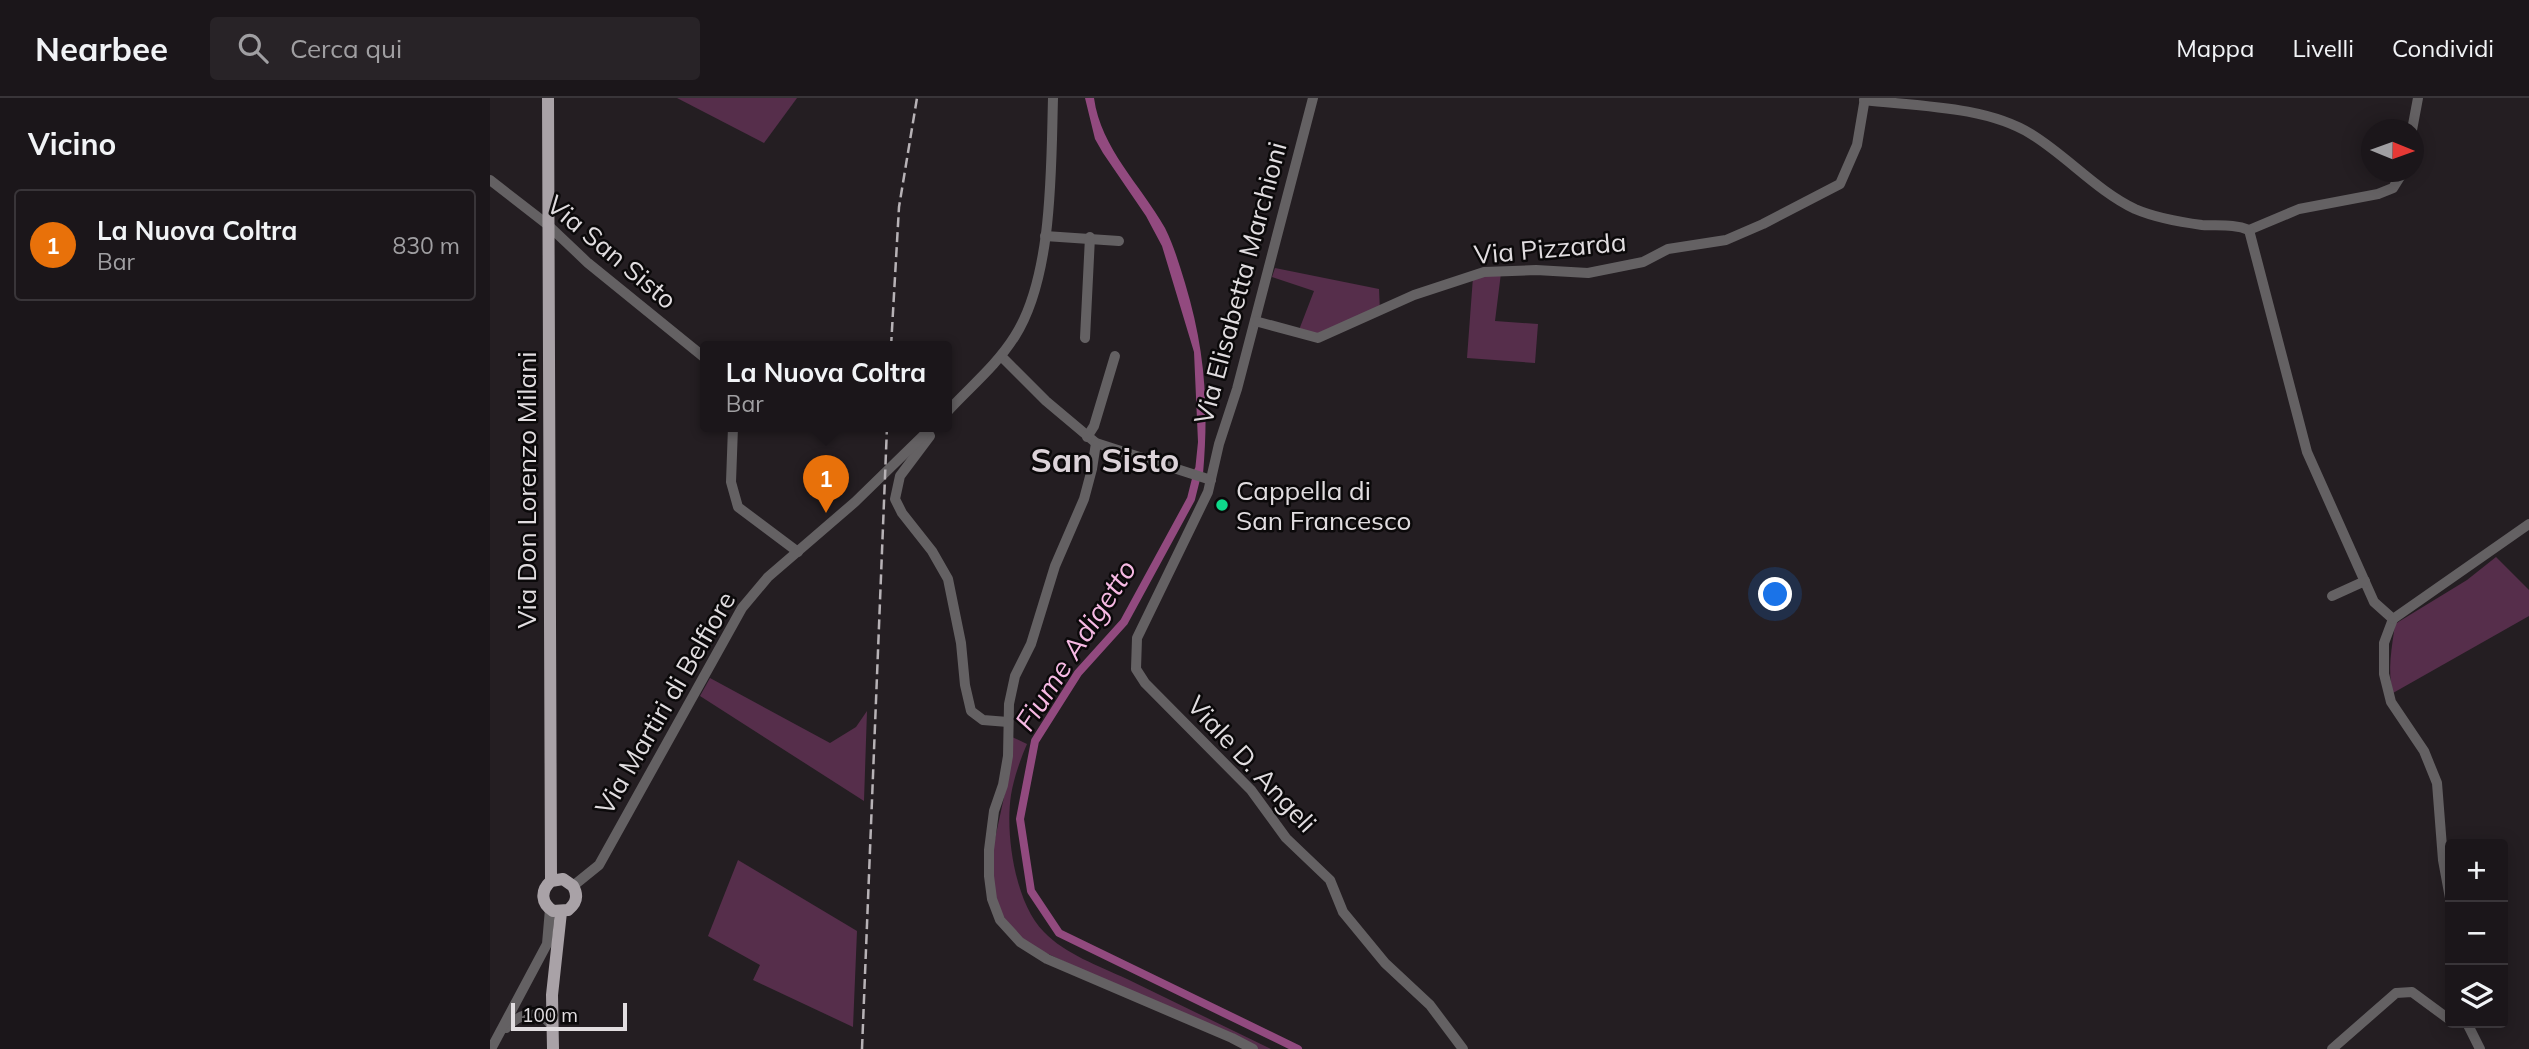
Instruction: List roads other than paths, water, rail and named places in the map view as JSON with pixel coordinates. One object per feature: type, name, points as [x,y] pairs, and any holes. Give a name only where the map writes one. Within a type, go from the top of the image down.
[{"type":"main road","name":"Via Don Lorenzo Milani","points":[[548,98],[551,881],[543,893],[545,904],[555,910],[568,910],[576,901],[573,886]]},
{"type":"main road","points":[[551,881],[563,879],[573,886]]},
{"type":"main road","name":"Via Don Lorenzo Milani","points":[[553,1049],[555,910]]},
{"type":"street","points":[[952,407],[1002,356],[1018,333],[1031,300],[1045,236],[1053,98]]},
{"type":"street","name":"Via Elisabetta Marchioni","points":[[1208,479],[1255,321],[1313,98]]},
{"type":"street","points":[[2414,119],[2418,98]]},
{"type":"street","points":[[1865,99],[1998,118],[2029,133],[2069,160],[2114,197],[2135,209],[2163,219],[2203,225],[2239,226],[2249,230],[2299,209],[2378,194],[2393,188],[2397,182]]},
{"type":"street","name":"Via Pizzarda","points":[[1255,321],[1318,338],[1414,295],[1484,272],[1536,270],[1588,273],[1643,262],[1668,249],[1726,240],[1840,184],[1857,145],[1865,99]]},
{"type":"street","name":"Via San Sisto","points":[[490,180],[548,225],[588,263],[700,354]]},
{"type":"street","points":[[2249,230],[2307,452],[2374,602],[2393,619]]},
{"type":"street","points":[[1045,236],[1119,241]]},
{"type":"street","points":[[1085,338],[1090,237]]},
{"type":"street","points":[[1002,356],[1046,401],[1091,440],[1208,479]]},
{"type":"street","points":[[1115,356],[1094,426],[1091,440],[1092,469],[1084,499],[1055,566],[1031,644],[1015,676],[1009,704],[1008,756],[989,850],[992,899],[1000,920],[1020,942],[1047,959],[1253,1049]]},
{"type":"street","points":[[733,432],[731,482],[738,507],[798,552]]},
{"type":"street","name":"Via Martiri di Belfiore","points":[[573,886],[599,865],[742,608],[768,577],[855,502],[927,432]]},
{"type":"street","points":[[931,432],[900,476],[895,499],[902,513],[932,551],[948,579],[971,711],[983,720],[1009,722]]},
{"type":"street","name":"Viale D. Angeli","points":[[1208,479],[1208,492],[1137,638],[1136,669],[1145,683],[1251,790],[1286,838],[1308,856],[1330,880],[1343,912],[1385,963],[1430,1005],[1463,1049]]},
{"type":"street","points":[[2445,871],[2437,783],[2424,751],[2391,702],[2384,674],[2384,643],[2393,619],[2528,527]]},
{"type":"street","points":[[2332,596],[2365,581]]},
{"type":"street","points":[[491,1049],[547,944],[555,910]]},
{"type":"street","points":[[2332,1049],[2396,993],[2412,992],[2445,1016]]},
{"type":"street","points":[[497,1038],[511,1023],[528,1014],[546,1018],[552,1026]]},
{"type":"street","points":[[2470,1028],[2480,1049]]},
{"type":"waterway","name":"Fiume Adigetto","points":[[1198,471],[1191,499],[1124,622],[1078,673],[1035,741],[1020,819],[1031,891],[1059,933],[1298,1049]]},
{"type":"railway","points":[[891,341],[899,207],[917,98]]},
{"type":"railway","points":[[862,1049],[887,432]]},
{"type":"place","name":"Cappella di San Francesco","points":[[1222,505]]},
{"type":"place","name":"La Nuova Coltra","points":[[826,513]]},
{"type":"district","name":"San Sisto","points":[[1105,459]]}]
